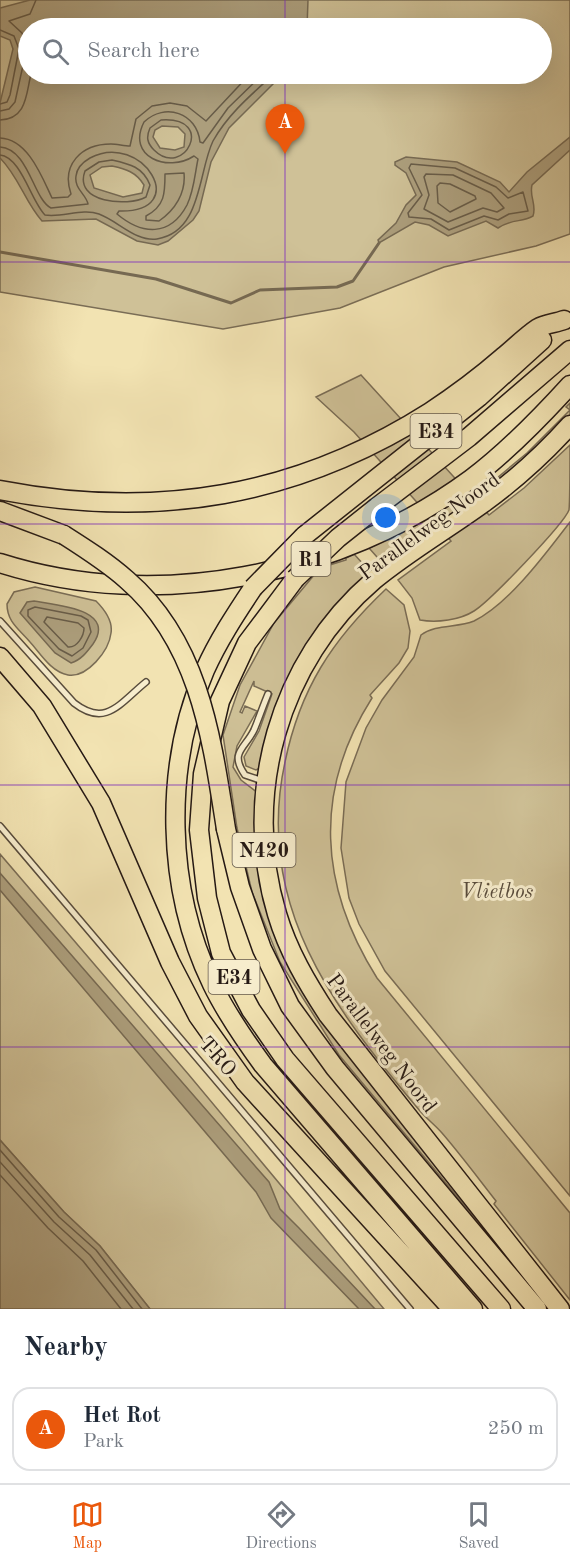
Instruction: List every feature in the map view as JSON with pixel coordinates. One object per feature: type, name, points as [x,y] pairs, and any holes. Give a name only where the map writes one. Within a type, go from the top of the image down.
[{"type":"highway","points":[[0,490],[97,503],[147,503],[202,498],[279,482],[313,472],[357,453],[430,412],[474,381],[539,328],[567,318]]},
{"type":"highway","name":"E34","points":[[473,1309],[263,1065],[236,1026],[212,984],[193,936],[181,887],[176,836],[177,780],[185,734],[204,672],[227,627],[253,588],[304,536],[479,397],[567,318]]},
{"type":"highway","name":"E34","points":[[501,1309],[285,1059],[251,1010],[221,953],[207,898],[199,830],[202,774],[220,701],[247,643],[295,579],[338,538],[469,437],[570,350]]},
{"type":"highway","name":"R1","points":[[0,563],[66,578],[105,584],[147,586],[222,580],[299,563],[373,535],[444,497],[498,457],[570,385]]},
{"type":"highway","name":"Parallelweg Noord","points":[[560,1309],[328,1015],[303,976],[277,915],[264,847],[265,781],[277,729],[295,682],[329,627],[374,580],[502,490],[538,459],[570,425]]},
{"type":"highway","name":"Parallelweg Noord","points":[[570,438],[517,489],[378,589],[357,608],[329,642],[311,673],[284,738],[273,795],[272,824],[275,862],[283,902],[295,939],[313,975],[333,1007],[570,1307]]},
{"type":"highway","points":[[0,511],[64,536],[129,581],[162,619],[190,668],[207,714],[226,829],[240,887],[262,949],[290,1006],[334,1068],[537,1309]]},
{"type":"highway","points":[[0,657],[42,706],[96,793],[124,852],[170,962],[198,1016],[245,1082],[452,1309]]},
{"type":"lane","points":[[0,621],[74,703],[87,712],[100,715],[110,711],[146,682]]},
{"type":"lane","points":[[265,781],[245,775],[239,766],[238,755],[253,731],[268,694]]},
{"type":"lane","name":"TRO","points":[[0,826],[410,1309]]},
{"type":"green space","points":[[0,0],[570,0],[570,234],[536,246],[444,267],[340,308],[223,329],[0,292]]},
{"type":"green space","points":[[361,375],[473,498],[527,453],[570,410],[570,419],[478,503],[489,515],[524,488],[570,445],[569,510],[554,531],[494,594],[474,611],[462,617],[434,621],[420,620],[412,598],[398,580],[451,541],[440,528],[385,566],[369,548],[431,518],[354,432],[316,397]]},
{"type":"green space","name":"Vlietbos","points":[[570,522],[570,1196],[385,971],[359,924],[349,898],[341,848],[346,782],[366,728],[382,700],[414,657],[421,635],[433,629],[474,621],[501,603]]},
{"type":"green space","points":[[354,554],[373,575],[347,599],[260,768],[256,770],[246,766],[244,757],[259,731],[272,694],[254,686],[254,681],[240,712],[242,713],[245,706],[257,711],[237,746],[233,767],[241,780],[258,793],[279,935],[535,1290],[339,1055],[280,962],[252,892],[237,828],[223,735],[240,685],[274,623],[320,568],[346,560]]},
{"type":"green space","points":[[35,587],[96,601],[102,608],[111,624],[111,633],[102,655],[89,668],[75,675],[56,670],[46,662],[11,621],[7,604],[14,592]]},
{"type":"green space","points":[[386,589],[404,605],[410,631],[408,648],[399,663],[370,695],[372,698],[353,733],[340,768],[332,803],[331,838],[334,873],[343,909],[377,978],[570,1213],[570,1300],[494,1204],[496,1201],[463,1158],[420,1111],[358,1033],[331,993],[308,951],[291,908],[281,862],[278,814],[291,736],[309,689],[321,667],[350,627]]},
{"type":"green space","points":[[0,854],[189,1075],[384,1309],[150,1309],[100,1246],[64,1212],[0,1140]]},
{"type":"water","points":[[30,0],[308,0],[307,18],[18,18],[18,84],[273,84],[229,128],[211,162],[199,211],[193,220],[168,241],[158,245],[137,241],[96,219],[42,221],[36,214],[7,165],[0,158],[0,103],[13,49],[10,40],[0,36],[0,8]],"holes":[[[162,126],[178,127],[185,134],[184,147],[175,150],[160,148],[153,137],[155,130]],[[112,166],[138,177],[144,185],[142,193],[123,197],[94,188],[90,175],[102,167]]]},
{"type":"water","points":[[570,137],[570,150],[532,185],[533,216],[498,228],[486,221],[448,236],[429,225],[415,222],[379,243],[378,240],[396,223],[406,205],[416,195],[406,173],[395,165],[395,162],[406,157],[457,162],[500,182],[509,192],[527,172]]},
{"type":"water","points":[[34,601],[81,611],[91,616],[97,623],[98,632],[93,644],[81,658],[71,663],[55,653],[20,613],[27,602]]},
{"type":"water","points":[[0,873],[269,1182],[280,1209],[375,1309],[359,1309],[271,1218],[256,1192],[0,890]]},
{"type":"water","points":[[0,1140],[64,1212],[100,1246],[150,1309],[0,1309]]},
{"type":"waterway","points":[[0,252],[156,279],[231,303],[260,290],[337,287],[353,281],[379,243]]},
{"type":"place","name":"Het Rot","points":[[285,154]]}]
